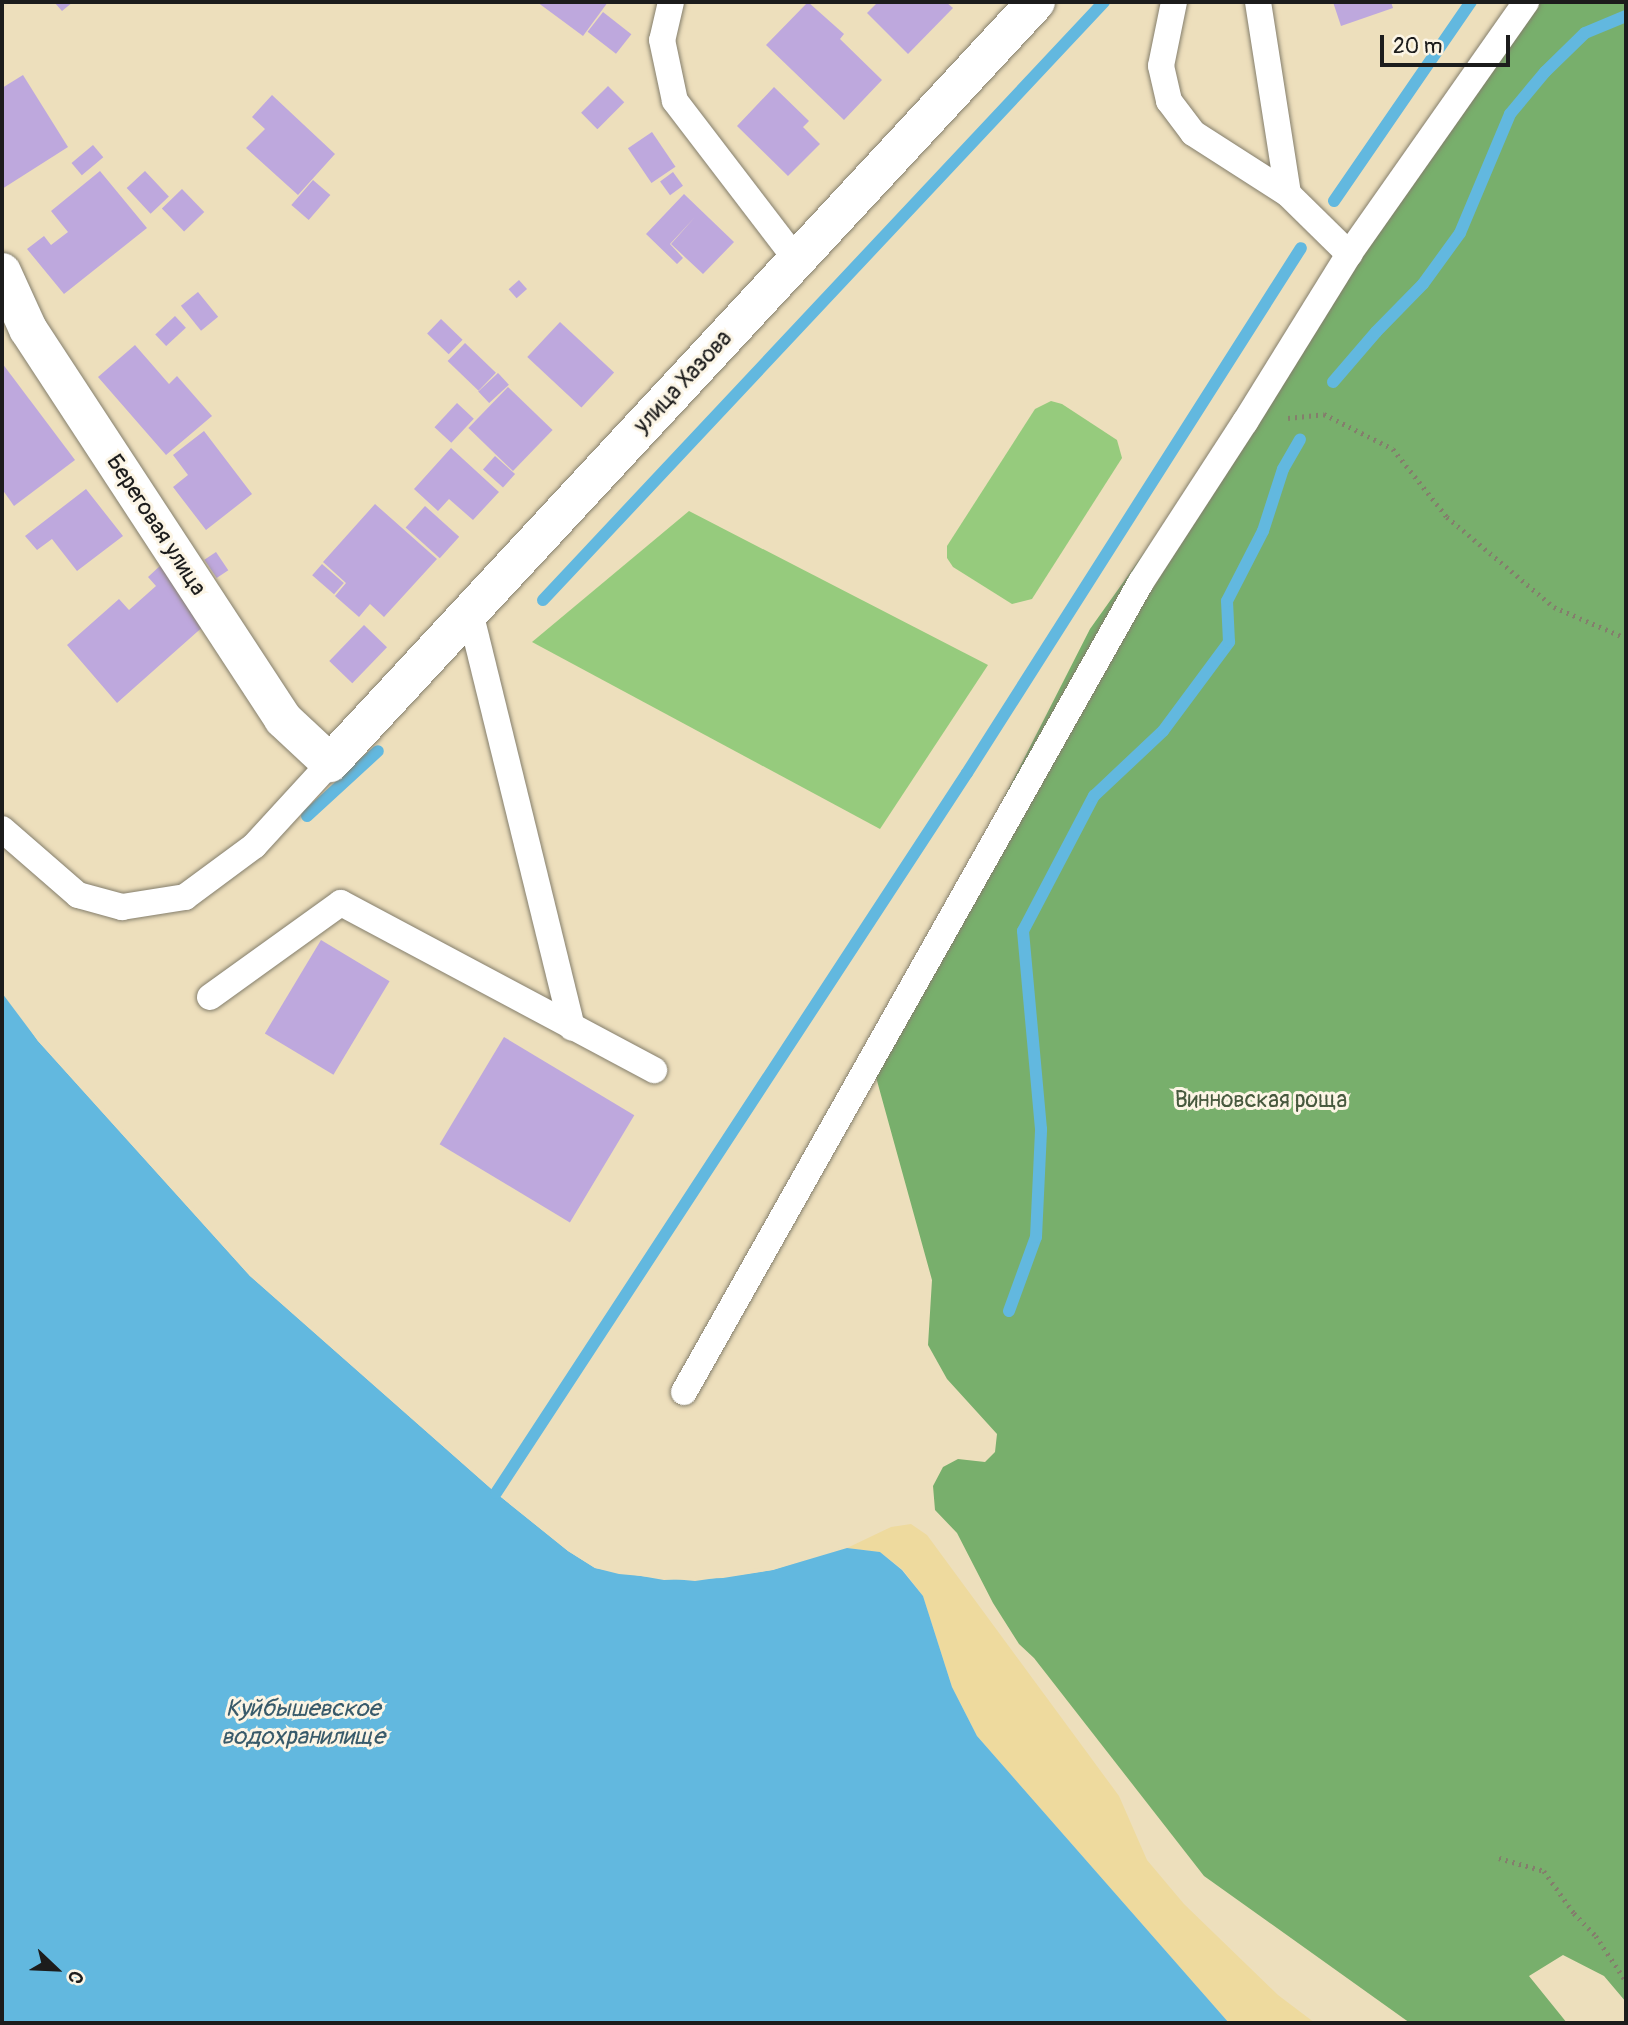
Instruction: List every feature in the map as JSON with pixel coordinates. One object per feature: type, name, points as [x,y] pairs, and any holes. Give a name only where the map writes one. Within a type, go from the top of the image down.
[{"type":"street","name":"улица Хазова","points":[[330,763],[1036,2]]},
{"type":"street","name":"Береговая улица","points":[[6,288],[28,329],[283,719],[330,763]]},
{"type":"lane","points":[[671,2],[663,40],[675,101],[796,259]]},
{"type":"lane","points":[[1174,2],[1161,66],[1169,101],[1193,134],[1288,194],[1349,254]]},
{"type":"lane","points":[[1258,2],[1288,194]]},
{"type":"lane","points":[[684,1392],[1141,582],[1245,422],[1349,254],[1525,2]]},
{"type":"lane","points":[[470,612],[572,1028]]},
{"type":"lane","points":[[2,829],[78,895],[122,907],[185,897],[254,846],[330,763]]},
{"type":"lane","points":[[210,997],[341,904],[654,1070]]},
{"type":"path","points":[[1245,422],[1324,414],[1393,449],[1447,517],[1554,607],[1626,638]]},
{"type":"path","points":[[1499,1858],[1544,1871],[1574,1913],[1597,1936],[1626,1981]]},
{"type":"green space","name":"Винновская роща","points":[[1536,2],[1626,2],[1626,2002],[1604,1976],[1563,1955],[1529,1976],[1567,2023],[1410,2023],[1204,1876],[1034,1658],[1019,1644],[993,1603],[957,1533],[935,1510],[933,1486],[943,1467],[958,1459],[985,1462],[995,1452],[997,1434],[947,1379],[928,1345],[932,1280],[871,1059],[1090,629]]},
{"type":"green space","points":[[1051,401],[1062,404],[1117,440],[1122,458],[1032,599],[1012,604],[953,567],[947,558],[947,546],[1035,409]]},
{"type":"green space","points":[[689,511],[988,665],[880,829],[532,642]]},
{"type":"sand","points":[[911,1524],[927,1535],[1119,1796],[1147,1860],[1184,1904],[1278,1995],[1315,2023],[1229,2023],[977,1736],[952,1687],[923,1596],[903,1570],[880,1552],[847,1548],[891,1527]]},
{"type":"water","name":"Куйбышевское водохранилище","points":[[2,993],[38,1041],[250,1276],[496,1493],[568,1551],[595,1568],[664,1580],[723,1578],[773,1570],[847,1548],[880,1552],[902,1570],[923,1596],[952,1687],[977,1736],[1229,2023],[2,2023]]},
{"type":"pier","points":[[2,989],[41,1039],[253,1273],[498,1490],[570,1548],[596,1564],[620,1571],[695,1578],[772,1566],[852,1545],[772,1570],[695,1581],[619,1574],[595,1568],[568,1551],[496,1493],[250,1276],[38,1041]]},
{"type":"building","points":[[54,2],[73,2],[62,11]]},
{"type":"building","points":[[537,2],[608,2],[583,36]]},
{"type":"building","points":[[808,2],[844,34],[840,39],[882,80],[844,120],[766,45]]},
{"type":"building","points":[[878,2],[946,2],[953,8],[908,54],[867,13]]},
{"type":"building","points":[[1333,2],[1391,2],[1393,8],[1341,26]]},
{"type":"building","points":[[603,12],[631,34],[616,54],[588,32]]},
{"type":"building","points":[[23,75],[68,147],[2,189],[2,88]]},
{"type":"building","points":[[608,86],[624,102],[597,129],[581,113]]},
{"type":"building","points":[[774,87],[809,121],[803,127],[820,144],[788,176],[737,126]]},
{"type":"building","points":[[272,95],[335,154],[298,195],[246,148],[265,129],[252,117]]},
{"type":"building","points":[[652,132],[675,167],[651,183],[628,148]]},
{"type":"building","points":[[93,145],[103,157],[82,175],[72,163]]},
{"type":"building","points":[[100,171],[147,228],[64,294],[27,249],[44,236],[51,245],[68,232],[51,211]]},
{"type":"building","points":[[145,171],[169,197],[151,214],[127,188]]},
{"type":"building","points":[[673,172],[683,186],[670,195],[660,181]]},
{"type":"building","points":[[313,180],[330,195],[309,220],[291,205]]},
{"type":"building","points":[[182,189],[204,212],[184,231],[162,208]]},
{"type":"building","points":[[684,194],[734,242],[703,274],[671,244],[695,217],[670,244],[683,258],[677,264],[646,234]]},
{"type":"building","points":[[519,280],[527,289],[517,298],[509,289]]},
{"type":"building","points":[[198,292],[218,317],[201,331],[181,306]]},
{"type":"building","points":[[175,316],[186,328],[166,346],[155,334]]},
{"type":"building","points":[[441,319],[463,340],[449,354],[427,333]]},
{"type":"building","points":[[560,322],[614,372],[581,408],[527,357]]},
{"type":"building","points":[[465,343],[496,373],[479,391],[448,361]]},
{"type":"building","points":[[135,345],[169,384],[177,376],[212,416],[166,455],[98,377]]},
{"type":"building","points":[[2,363],[75,460],[14,506],[2,489]]},
{"type":"building","points":[[498,373],[509,385],[489,403],[478,391]]},
{"type":"building","points":[[508,387],[553,430],[513,471],[468,428]]},
{"type":"building","points":[[457,403],[474,419],[451,443],[434,427]]},
{"type":"building","points":[[204,431],[252,494],[206,530],[173,487],[188,475],[173,455]]},
{"type":"building","points":[[451,448],[499,492],[473,520],[449,499],[438,511],[414,489]]},
{"type":"building","points":[[495,456],[515,474],[503,487],[483,469]]},
{"type":"building","points":[[86,489],[123,536],[77,571],[52,539],[37,550],[25,536]]},
{"type":"building","points":[[375,504],[437,559],[384,617],[370,604],[359,617],[335,596],[346,583],[323,562]]},
{"type":"building","points":[[425,506],[459,537],[440,558],[406,528]]},
{"type":"building","points":[[216,552],[228,570],[217,578],[204,560]]},
{"type":"building","points":[[162,564],[206,624],[117,703],[67,645],[119,599],[129,610],[156,586],[148,577]]},
{"type":"building","points":[[322,564],[344,583],[334,594],[312,575]]},
{"type":"building","points":[[364,625],[387,647],[352,683],[329,661]]},
{"type":"building","points":[[321,940],[390,981],[333,1075],[265,1033]]},
{"type":"building","points":[[504,1037],[634,1115],[570,1222],[440,1144]]},
{"type":"waterway","points":[[543,600],[1104,2]]},
{"type":"waterway","points":[[1334,201],[1471,2]]},
{"type":"waterway","points":[[1333,382],[1376,332],[1423,284],[1460,233],[1510,114],[1545,72],[1585,33],[1626,16]]},
{"type":"waterway","points":[[496,1493],[967,773],[1301,248]]},
{"type":"waterway","points":[[1009,1311],[1036,1237],[1041,1129],[1023,931],[1094,796],[1163,731],[1229,642],[1227,601],[1263,531],[1283,469],[1300,440]]},
{"type":"waterway","points":[[307,816],[378,751]]}]
